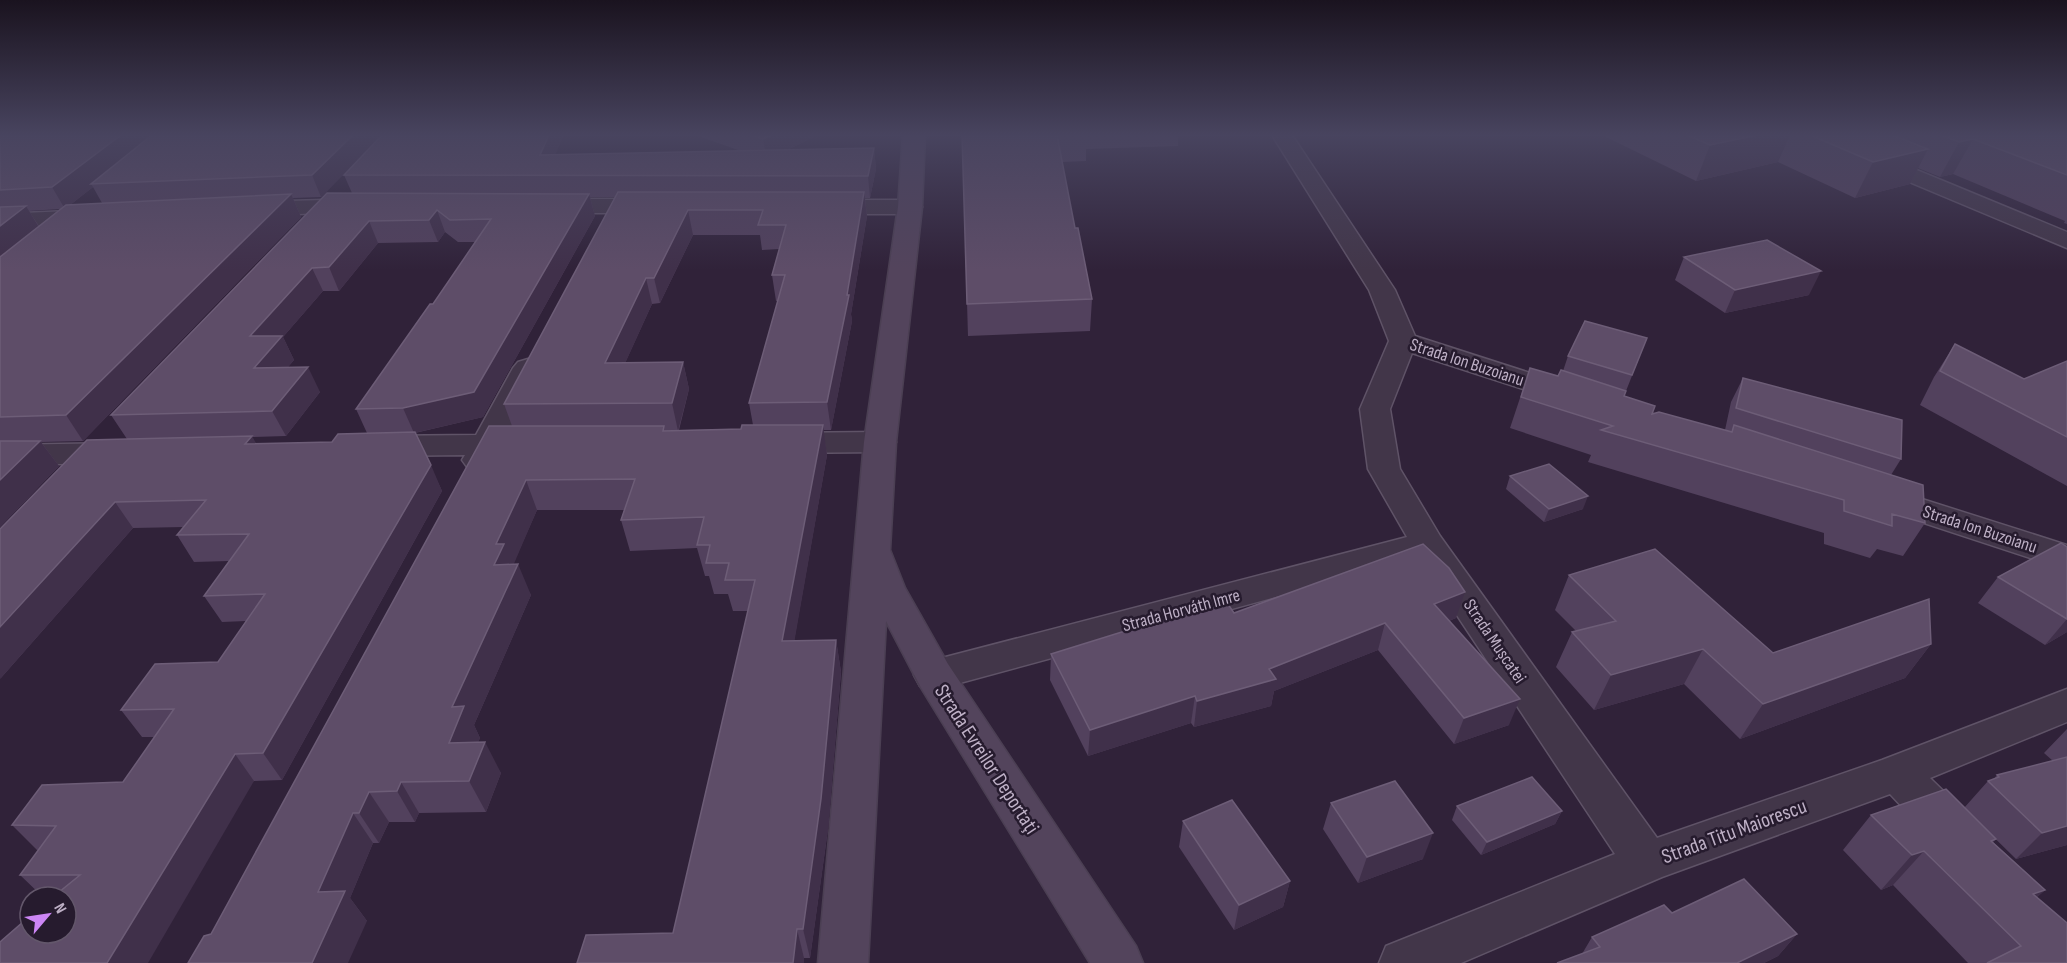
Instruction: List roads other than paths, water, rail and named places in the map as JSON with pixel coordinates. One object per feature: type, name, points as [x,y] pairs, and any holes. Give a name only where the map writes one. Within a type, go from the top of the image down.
[{"type":"main road","name":"Strada Evreilor Deportaţi","points":[[843,963],[880,442],[910,207],[911,180]]},
{"type":"main road","name":"Strada Evreilor Deportaţi","points":[[871,546],[887,588],[934,675],[1118,963]]},
{"type":"street","name":"Strada Ion Buzoianu","points":[[1310,180],[1382,290],[1402,341],[1594,403]]},
{"type":"street","points":[[1921,180],[2067,241]]},
{"type":"street","points":[[305,231],[352,182]]},
{"type":"street","points":[[44,240],[96,197]]},
{"type":"street","points":[[226,211],[377,206]]},
{"type":"street","points":[[520,206],[674,206]]},
{"type":"street","points":[[598,237],[615,206]]},
{"type":"street","points":[[792,207],[910,207]]},
{"type":"street","points":[[0,221],[112,216]]},
{"type":"street","points":[[465,485],[543,340]]},
{"type":"street","name":"Strada Mușcatei","points":[[1402,341],[1375,409],[1384,469],[1428,544],[1647,862]]},
{"type":"street","points":[[70,478],[117,428]]},
{"type":"street","points":[[749,443],[880,442]]},
{"type":"street","points":[[344,447],[558,443]]},
{"type":"street","points":[[0,455],[153,452]]},
{"type":"street","name":"Strada Ion Buzoianu","points":[[1853,488],[2067,558]]},
{"type":"street","name":"Strada Horváth Imre","points":[[934,675],[1428,544]]},
{"type":"street","name":"Strada Titu Maiorescu","points":[[1404,963],[1647,862],[1897,773],[2067,705]]},
{"type":"street","points":[[1897,773],[1978,855]]}]
